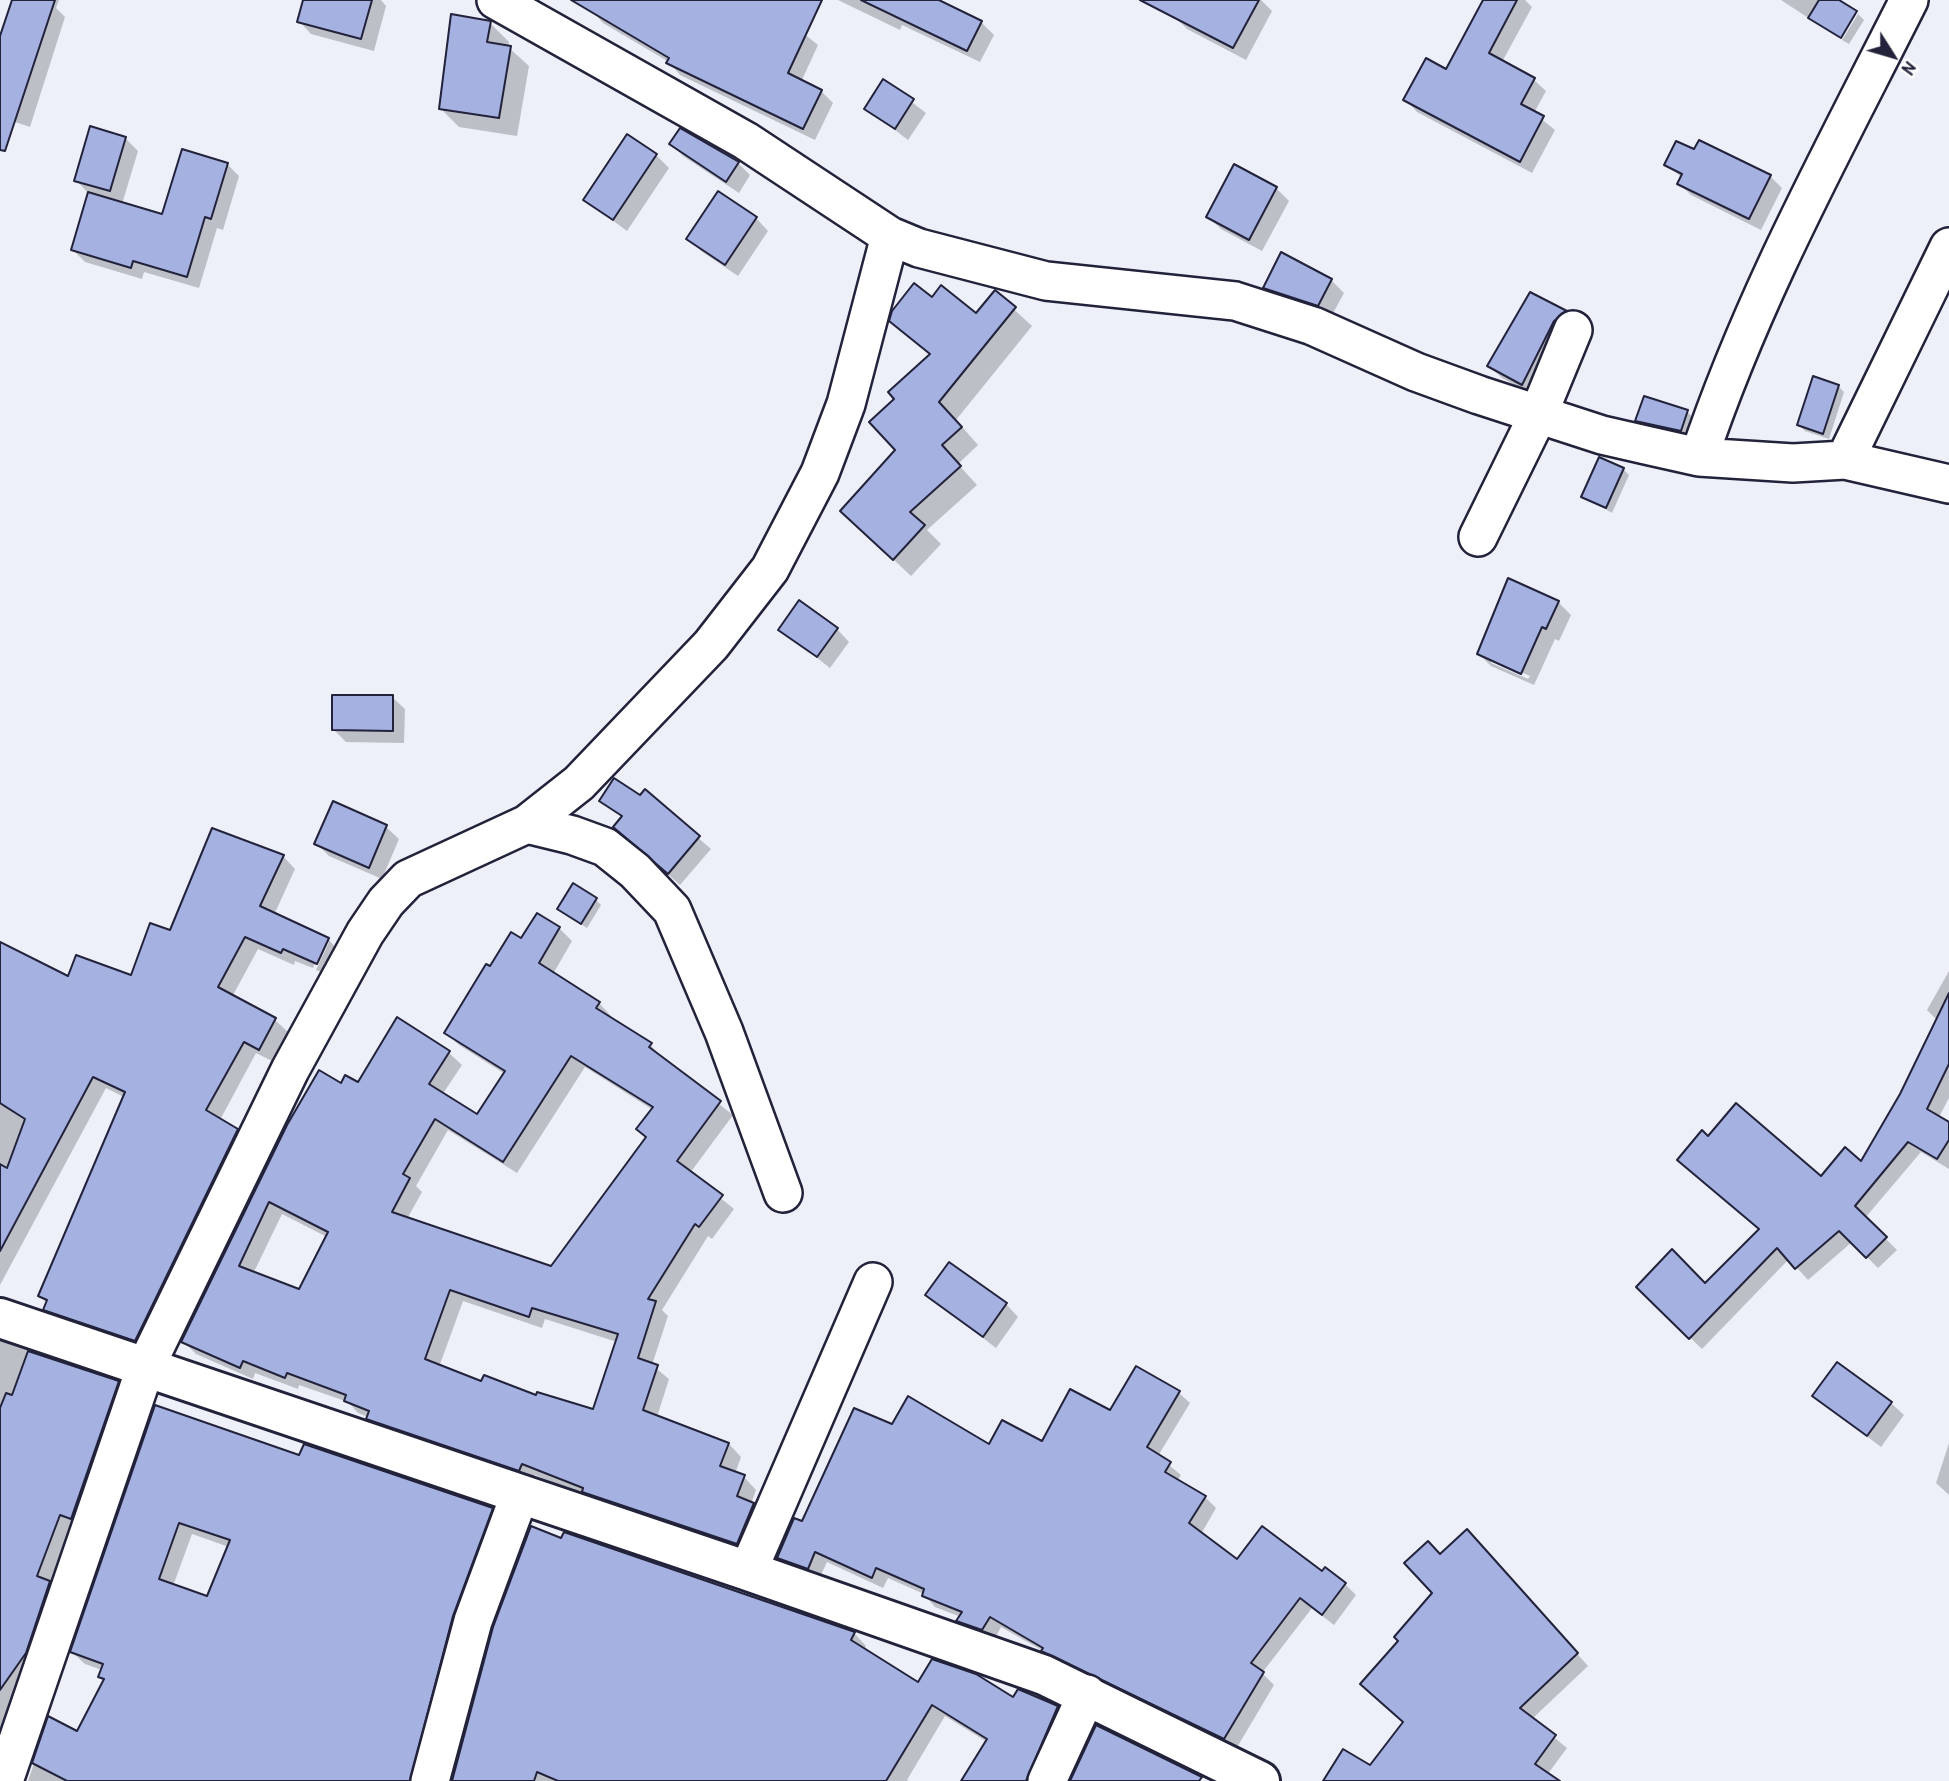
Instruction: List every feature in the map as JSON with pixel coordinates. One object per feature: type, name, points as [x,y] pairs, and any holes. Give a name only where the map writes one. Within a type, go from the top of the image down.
[{"type":"street","points":[[496,0],[746,141],[890,236],[919,248],[1046,281],[1246,304],[1313,326],[1416,372],[1602,435],[1699,457],[1793,463],[1845,460],[1949,484]]},
{"type":"street","points":[[1699,457],[1728,373],[1806,198],[1909,0]]},
{"type":"street","points":[[4,1781],[146,1366],[289,1070],[365,933],[386,902],[408,879],[527,824],[579,783],[711,645],[770,569],[820,473],[846,404],[890,236]]},
{"type":"street","points":[[1845,460],[1949,247]]},
{"type":"street","points":[[1478,537],[1538,415],[1573,330]]},
{"type":"street","points":[[527,824],[572,835],[605,847],[635,871],[672,910],[724,1031],[783,1193]]},
{"type":"street","points":[[748,1571],[873,1282]]},
{"type":"street","points":[[0,1318],[748,1571],[1044,1675],[1260,1781]]},
{"type":"street","points":[[430,1781],[473,1620],[520,1494]]},
{"type":"street","points":[[1047,1781],[1087,1694]]},
{"type":"building","points":[[12,0],[55,0],[5,151],[0,150],[0,36]]},
{"type":"building","points":[[303,0],[372,0],[361,39],[297,22]]},
{"type":"building","points":[[571,0],[822,0],[788,73],[822,90],[803,129],[666,63],[669,58]]},
{"type":"building","points":[[861,0],[939,0],[982,21],[967,51]]},
{"type":"building","points":[[1140,0],[1259,0],[1233,48]]},
{"type":"building","points":[[1483,0],[1517,0],[1489,53],[1535,78],[1521,104],[1544,116],[1520,162],[1403,100],[1426,58],[1446,69]]},
{"type":"building","points":[[1819,0],[1839,0],[1857,11],[1841,38],[1808,18]]},
{"type":"building","points":[[451,14],[491,21],[487,42],[511,46],[499,118],[439,109]]},
{"type":"building","points":[[883,79],[914,99],[895,129],[864,109]]},
{"type":"building","points":[[90,126],[126,137],[110,191],[74,181]]},
{"type":"building","points":[[680,128],[739,162],[726,182],[669,144]]},
{"type":"building","points":[[627,134],[657,154],[613,220],[583,200]]},
{"type":"building","points":[[1699,140],[1771,175],[1749,219],[1677,184],[1682,174],[1664,165],[1676,141],[1694,149]]},
{"type":"building","points":[[182,149],[228,163],[211,219],[205,217],[187,277],[133,261],[131,268],[71,250],[88,192],[162,214]]},
{"type":"building","points":[[1234,164],[1277,187],[1249,240],[1206,217]]},
{"type":"building","points":[[718,191],[757,217],[725,265],[686,239]]},
{"type":"building","points":[[1281,252],[1332,279],[1318,306],[1263,288]]},
{"type":"building","points":[[914,283],[932,297],[941,285],[976,313],[995,290],[1016,307],[939,402],[962,427],[942,445],[961,466],[910,512],[925,525],[893,560],[840,511],[895,450],[869,422],[894,399],[888,392],[930,354],[889,321],[892,311]]},
{"type":"building","points":[[1530,292],[1567,311],[1554,321],[1522,385],[1487,366]]},
{"type":"building","points":[[1813,376],[1839,385],[1823,434],[1797,425]]},
{"type":"building","points":[[1644,396],[1688,410],[1681,431],[1635,421]]},
{"type":"building","points":[[1599,457],[1624,468],[1606,508],[1581,497]]},
{"type":"building","points":[[1508,578],[1559,601],[1546,629],[1542,627],[1521,674],[1477,654]]},
{"type":"building","points":[[799,600],[838,628],[817,657],[778,630]]},
{"type":"building","points":[[332,695],[393,695],[393,731],[332,730]]},
{"type":"building","points":[[614,778],[640,795],[645,789],[700,836],[668,874],[613,827],[622,816],[599,801]]},
{"type":"building","points":[[333,801],[387,825],[369,868],[314,844]]},
{"type":"building","points":[[212,828],[284,855],[260,906],[329,938],[317,964],[283,949],[281,953],[245,937],[218,987],[276,1018],[259,1050],[244,1042],[206,1110],[238,1129],[135,1341],[43,1310],[47,1300],[38,1296],[125,1092],[93,1077],[0,1251],[0,1164],[7,1168],[25,1119],[0,1103],[0,942],[68,976],[76,955],[131,975],[150,923],[170,930]]},
{"type":"building","points":[[573,883],[597,898],[581,924],[557,909]]},
{"type":"building","points":[[537,913],[560,927],[539,963],[600,1002],[596,1008],[652,1043],[649,1047],[721,1101],[677,1161],[723,1195],[699,1227],[695,1224],[648,1299],[656,1301],[638,1358],[658,1365],[643,1410],[729,1443],[720,1466],[745,1475],[737,1496],[754,1503],[737,1544],[582,1492],[583,1488],[522,1464],[519,1471],[366,1419],[369,1411],[344,1401],[346,1395],[287,1373],[285,1378],[243,1361],[240,1368],[181,1342],[287,1125],[319,1070],[341,1083],[345,1075],[358,1082],[397,1017],[450,1051],[429,1084],[477,1114],[505,1071],[444,1033],[486,964],[490,966],[511,932],[521,938]],"holes":[[[571,1056],[653,1107],[636,1129],[646,1137],[551,1266],[392,1212],[410,1178],[403,1174],[435,1119],[503,1162]],[[269,1202],[328,1232],[299,1289],[239,1266]],[[450,1290],[529,1317],[532,1308],[618,1334],[593,1409],[537,1392],[536,1395],[484,1375],[481,1381],[425,1359]]]},
{"type":"building","points":[[1949,993],[1949,1064],[1927,1109],[1949,1122],[1949,1140],[1937,1159],[1908,1142],[1855,1206],[1887,1237],[1866,1258],[1839,1231],[1795,1269],[1777,1248],[1689,1339],[1636,1287],[1672,1249],[1705,1283],[1759,1229],[1677,1160],[1702,1130],[1708,1136],[1736,1103],[1821,1176],[1845,1147],[1861,1161],[1900,1094]]},
{"type":"building","points":[[949,1262],[1007,1303],[983,1337],[925,1295]]},
{"type":"building","points":[[28,1351],[119,1381],[71,1519],[60,1515],[37,1576],[50,1581],[26,1653],[0,1690],[0,1408],[6,1393],[12,1395]]},
{"type":"building","points":[[1837,1362],[1892,1402],[1867,1436],[1812,1396]]},
{"type":"building","points":[[1136,1366],[1180,1391],[1147,1447],[1171,1462],[1165,1472],[1206,1496],[1189,1523],[1237,1559],[1262,1526],[1322,1571],[1325,1567],[1346,1583],[1322,1615],[1300,1598],[1251,1663],[1264,1672],[1224,1739],[1041,1651],[1043,1648],[990,1617],[982,1630],[956,1621],[962,1612],[922,1596],[924,1589],[876,1568],[872,1578],[815,1552],[808,1569],[777,1558],[794,1518],[802,1521],[854,1408],[892,1424],[908,1396],[989,1444],[1002,1420],[1042,1441],[1070,1389],[1110,1410]]},
{"type":"building","points":[[155,1405],[299,1455],[304,1444],[493,1508],[453,1616],[410,1781],[67,1781],[32,1763],[48,1716],[77,1731],[104,1679],[98,1677],[103,1664],[70,1652]],"holes":[[[179,1523],[230,1540],[207,1596],[159,1579]]]},
{"type":"building","points":[[531,1526],[561,1538],[564,1532],[855,1632],[851,1640],[918,1682],[932,1659],[976,1674],[1013,1697],[1018,1689],[1058,1706],[1026,1781],[961,1781],[987,1739],[932,1705],[886,1781],[558,1781],[537,1772],[534,1781],[452,1781],[493,1627]]},
{"type":"building","points":[[1467,1529],[1578,1653],[1520,1708],[1556,1735],[1535,1764],[1560,1781],[1323,1781],[1343,1749],[1370,1765],[1403,1722],[1360,1684],[1398,1641],[1394,1637],[1432,1593],[1404,1563],[1428,1541],[1440,1554]]},
{"type":"building","points":[[1096,1725],[1202,1777],[1199,1781],[1070,1781]]}]
